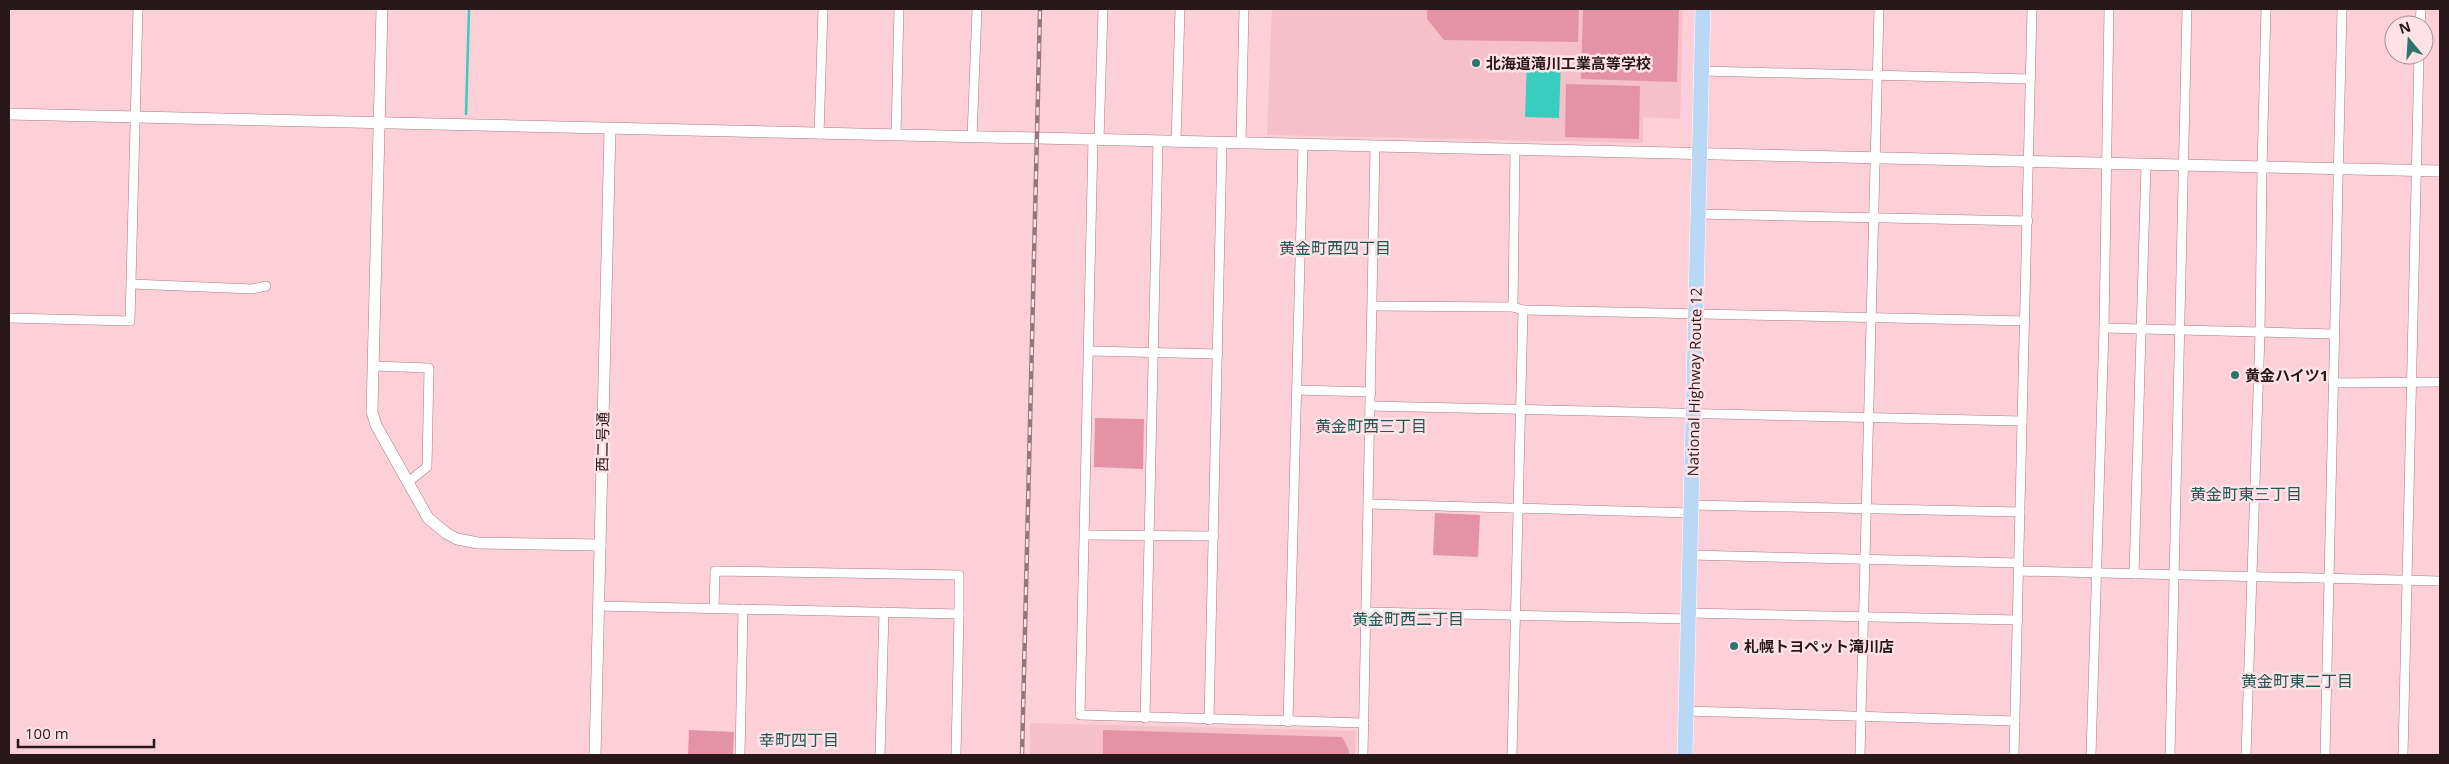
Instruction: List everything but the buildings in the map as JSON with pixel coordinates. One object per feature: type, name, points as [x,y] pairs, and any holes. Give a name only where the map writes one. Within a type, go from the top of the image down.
[{"type":"highway","name":"National Highway Route 12","points":[[1685,755],[1703,9]]},
{"type":"street","points":[[9,318],[130,321],[138,9]]},
{"type":"street","points":[[382,9],[372,412],[376,425],[428,518],[457,539],[478,542],[600,545]]},
{"type":"street","points":[[820,134],[823,9]]},
{"type":"street","points":[[896,135],[899,9]]},
{"type":"street","points":[[972,137],[977,9]]},
{"type":"street","points":[[1103,9],[1088,351],[1080,715],[1364,723]]},
{"type":"street","points":[[1176,142],[1180,9]]},
{"type":"street","points":[[1241,143],[1244,9]]},
{"type":"street","points":[[1860,755],[1879,9]]},
{"type":"street","points":[[2014,755],[2032,9]]},
{"type":"street","points":[[2091,755],[2104,328],[2109,9]]},
{"type":"street","points":[[2170,755],[2187,9]]},
{"type":"street","points":[[2246,755],[2260,333],[2266,9]]},
{"type":"street","points":[[2325,755],[2342,9]]},
{"type":"street","points":[[2403,755],[2419,65]]},
{"type":"street","points":[[1701,71],[2030,79]]},
{"type":"street","points":[[9,114],[1700,155],[2440,170]]},
{"type":"street","name":"西二号通","points":[[596,755],[610,129]]},
{"type":"street","points":[[1145,718],[1158,141]]},
{"type":"street","points":[[1209,720],[1222,143]]},
{"type":"street","points":[[1288,722],[1303,145]]},
{"type":"street","points":[[1363,755],[1375,147]]},
{"type":"street","points":[[1513,307],[1515,150]]},
{"type":"street","points":[[2134,574],[2146,165]]},
{"type":"street","points":[[1698,214],[2028,221]]},
{"type":"street","points":[[132,284],[252,288],[266,286]]},
{"type":"street","points":[[1373,306],[1513,307],[1523,310],[2025,321]]},
{"type":"street","points":[[1512,755],[1523,310]]},
{"type":"street","points":[[2104,328],[2334,334]]},
{"type":"street","points":[[1088,351],[1218,354]]},
{"type":"street","points":[[374,366],[429,368],[427,467],[408,482]]},
{"type":"street","points":[[2333,382],[2440,382]]},
{"type":"street","points":[[1297,390],[1370,392]]},
{"type":"street","points":[[1370,406],[2022,421]]},
{"type":"street","points":[[1368,504],[1518,508],[2020,512]]},
{"type":"street","points":[[1085,535],[1214,536]]},
{"type":"street","points":[[1690,555],[1865,560],[2019,567],[2096,573],[2440,581]]},
{"type":"street","points":[[714,608],[715,571],[959,575],[956,755]]},
{"type":"street","points":[[599,606],[959,614]]},
{"type":"street","points":[[740,755],[743,609]]},
{"type":"street","points":[[880,755],[884,612]]},
{"type":"street","points":[[1366,612],[1516,615],[1863,616],[2018,620]]},
{"type":"street","points":[[1686,711],[2015,721]]},
{"type":"shaded area","name":"北海道滝川工業高等学校","points":[[1272,9],[1683,9],[1680,119],[1643,117],[1643,143],[1267,135]]},
{"type":"shaded area","points":[[1427,9],[1579,9],[1578,42],[1444,40],[1427,19]]},
{"type":"shaded area","points":[[1583,9],[1679,9],[1677,82],[1581,79]]},
{"type":"shaded area","points":[[1566,84],[1640,86],[1639,139],[1565,137]]},
{"type":"shaded area","points":[[1095,418],[1144,419],[1143,469],[1094,467]]},
{"type":"shaded area","points":[[1435,513],[1480,515],[1478,557],[1433,555]]},
{"type":"shaded area","points":[[1030,723],[1356,731],[1355,755],[1030,755]]},
{"type":"shaded area","points":[[689,730],[734,732],[733,755],[688,755]]},
{"type":"shaded area","points":[[1103,730],[1342,737],[1349,750],[1349,755],[1103,755]]},
{"type":"water","points":[[1527,60],[1561,61],[1559,118],[1525,117]]},
{"type":"waterway","points":[[466,114],[469,9]]},
{"type":"railway","points":[[1022,755],[1040,9]]},
{"type":"place","name":"北海道滝川工業高等学校","points":[[1476,63]]},
{"type":"place","name":"黄金ハイツ1","points":[[2235,375]]},
{"type":"place","name":"札幌トヨペット滝川店","points":[[1734,646]]},
{"type":"district","name":"黄金町西四丁目","points":[[1335,248]]},
{"type":"district","name":"黄金町西三丁目","points":[[1371,426]]},
{"type":"district","name":"黄金町東三丁目","points":[[2246,494]]},
{"type":"district","name":"黄金町西二丁目","points":[[1408,619]]},
{"type":"district","name":"黄金町東二丁目","points":[[2297,681]]},
{"type":"district","name":"幸町四丁目","points":[[799,740]]}]
